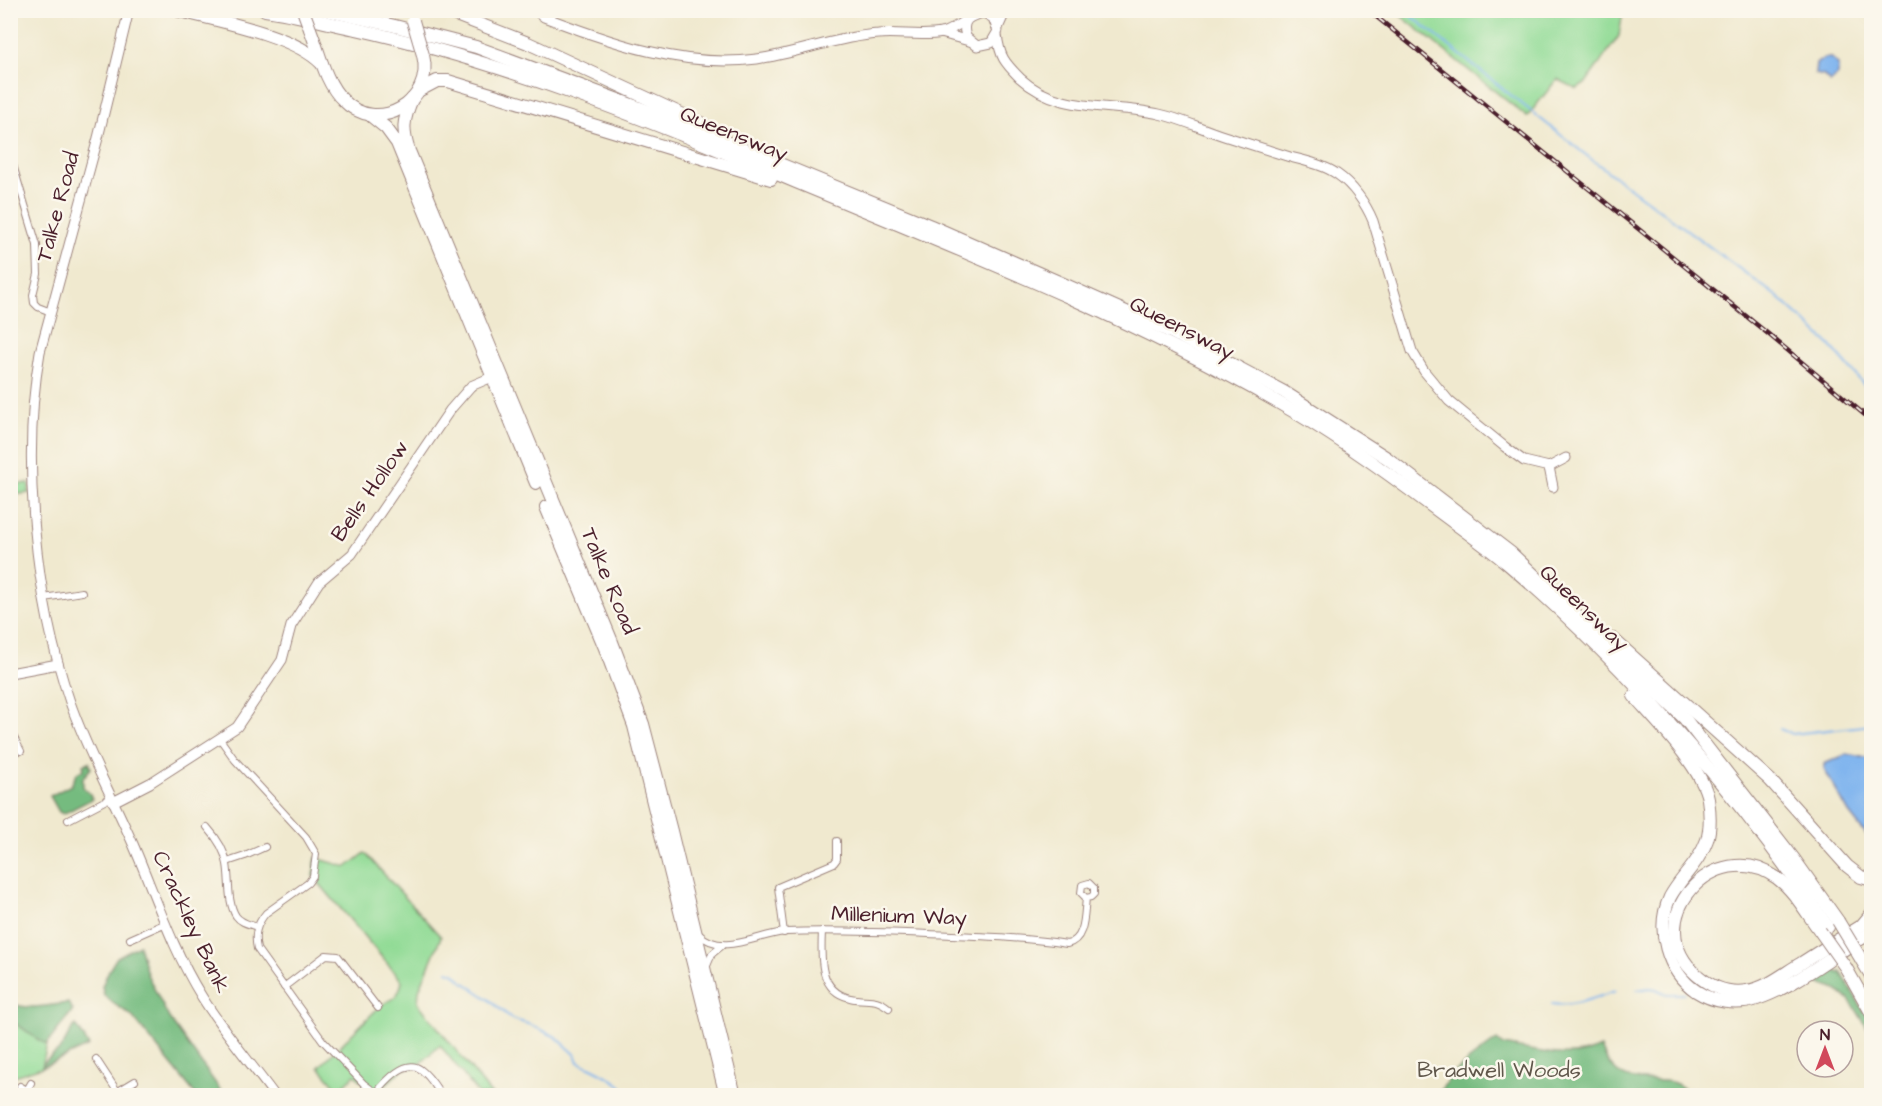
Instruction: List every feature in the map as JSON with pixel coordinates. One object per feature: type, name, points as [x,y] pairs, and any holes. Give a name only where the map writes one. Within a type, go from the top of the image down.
[{"type":"highway","points":[[176,10],[305,49],[325,67]]},
{"type":"highway","name":"Queensway","points":[[265,10],[396,38],[477,60],[639,119],[871,213],[1101,312],[1180,349],[1282,404],[1381,468],[1507,563],[1562,614],[1678,730],[1790,871],[1829,926],[1872,998]]},
{"type":"highway","name":"Talke Road","points":[[303,10],[335,90],[351,107],[370,115],[386,128],[397,143],[605,648],[634,726],[726,1095]]},
{"type":"highway","name":"Queensway","points":[[324,10],[476,47],[675,121],[826,182],[1061,282],[1149,322],[1284,392],[1387,458],[1511,553],[1685,718],[1794,859],[1829,926]]},
{"type":"highway","points":[[443,10],[528,44],[826,182]]},
{"type":"highway","name":"Talke Road","points":[[412,16],[425,69],[404,119],[404,136],[612,642],[643,724],[735,1095]]},
{"type":"highway","points":[[370,115],[386,114],[398,110],[433,83],[442,80],[476,88],[756,174],[871,213]]},
{"type":"highway","points":[[1511,553],[1650,671],[1762,772],[1846,866],[1861,877],[1872,880]]},
{"type":"highway","points":[[1562,614],[1686,757],[1706,790],[1709,816],[1707,838],[1696,862],[1669,899],[1664,922],[1664,937],[1668,953],[1684,981],[1699,993],[1719,1001],[1736,1003],[1757,1000],[1784,987],[1872,933]]},
{"type":"highway","points":[[1872,913],[1862,925],[1772,981],[1755,989],[1735,992],[1712,985],[1688,966],[1680,956],[1676,943],[1675,922],[1686,896],[1706,876],[1728,867],[1761,870],[1779,879],[1795,897],[1829,926],[1853,964],[1872,1014]]},
{"type":"highway","name":"Queensway","points":[[1853,964],[1872,977]]},
{"type":"street","name":"Talke Road","points":[[106,786],[71,704],[58,664],[44,598],[34,510],[31,428],[40,352],[129,10]]},
{"type":"street","points":[[535,10],[544,17],[608,42],[686,58],[726,60],[774,56],[877,34],[941,33],[1000,54]]},
{"type":"street","points":[[970,17],[966,21],[964,32],[973,43],[987,45],[997,31],[1006,10]]},
{"type":"street","points":[[941,33],[954,28],[974,14],[988,12],[993,18],[997,31],[1000,54],[1011,69],[1031,87],[1056,100],[1167,116],[1314,164],[1338,175],[1365,204],[1373,221],[1412,351],[1424,371],[1449,401],[1524,460],[1549,467],[1566,458]]},
{"type":"street","points":[[10,155],[37,245],[38,274],[33,294],[34,303],[38,308],[51,312]]},
{"type":"street","name":"Bells Hollow","points":[[112,800],[150,783],[237,727],[282,660],[291,626],[319,582],[352,554],[450,410],[471,386],[492,377]]},
{"type":"street","points":[[1549,467],[1553,487]]},
{"type":"street","points":[[44,598],[82,592]]},
{"type":"street","points":[[10,673],[58,664]]},
{"type":"street","points":[[10,730],[21,751]]},
{"type":"street","points":[[220,739],[235,760],[306,837],[316,854],[313,876],[308,883],[266,914],[257,927],[255,941],[257,949],[323,1041],[364,1084],[378,1094],[385,1083],[403,1068],[412,1066],[421,1069],[442,1095]]},
{"type":"street","name":"Crackley Bank","points":[[106,786],[185,967],[202,999],[275,1095]]},
{"type":"street","points":[[70,816],[112,800]]},
{"type":"street","points":[[10,802],[10,809]]},
{"type":"street","points":[[218,826],[209,828],[218,841],[227,862],[235,914],[242,921],[257,927]]},
{"type":"street","points":[[784,933],[778,886],[834,863],[837,859],[837,841]]},
{"type":"street","points":[[227,862],[265,847]]},
{"type":"street","name":"Millenium Way","points":[[723,945],[784,933],[822,931],[1013,937],[1067,944],[1074,943],[1079,937],[1086,898]]},
{"type":"street","points":[[130,939],[166,923]]},
{"type":"street","points":[[696,931],[707,941],[723,945]]},
{"type":"street","points":[[822,931],[823,975],[833,988],[849,998],[880,1001],[889,1008]]},
{"type":"street","points":[[705,970],[712,954],[723,945]]},
{"type":"street","points":[[284,987],[326,955],[334,954],[338,956],[378,1008]]},
{"type":"street","points":[[96,1059],[117,1091]]},
{"type":"street","points":[[110,1095],[135,1081]]},
{"type":"street","points":[[31,1083],[23,1088],[35,1095]]},
{"type":"green space","points":[[1395,11],[1623,11],[1619,36],[1585,84],[1577,89],[1557,79],[1527,117]]},
{"type":"green space","points":[[29,483],[29,493],[11,495],[10,485]]},
{"type":"green space","points":[[89,762],[91,768],[83,778],[83,787],[92,799],[63,814],[59,812],[50,796],[71,785],[77,773],[84,769],[83,765]]},
{"type":"green space","points":[[365,853],[441,937],[419,990],[418,1003],[492,1095],[479,1095],[440,1045],[417,1067],[403,1069],[376,1093],[355,1075],[339,1090],[319,1067],[378,1008],[396,995],[402,981],[313,876],[316,858],[347,867]]},
{"type":"green space","points":[[139,945],[147,974],[169,1018],[224,1095],[196,1095],[131,1015],[104,995],[102,986],[117,957]]},
{"type":"green space","points":[[1829,961],[1838,973],[1841,972],[1871,1023],[1871,1034],[1856,1010],[1842,994],[1805,976]]},
{"type":"green space","points":[[11,1003],[31,1007],[68,1003],[73,1010],[47,1044],[11,1022]]},
{"type":"green space","points":[[10,1022],[47,1044],[42,1067],[11,1077]]},
{"type":"green space","points":[[76,1025],[89,1046],[42,1067],[47,1059],[62,1047]]},
{"type":"green space","name":"Bradwell Woods","points":[[1497,1040],[1503,1045],[1553,1054],[1578,1054],[1601,1047],[1610,1065],[1621,1075],[1633,1079],[1669,1081],[1680,1086],[1689,1095],[1438,1095],[1457,1071]]},
{"type":"water","points":[[1824,58],[1831,58],[1838,65],[1838,75],[1830,82],[1824,76],[1815,74],[1816,64]]},
{"type":"water","points":[[1847,754],[1871,759],[1871,841],[1849,813],[1824,769],[1824,764]]},
{"type":"waterway","points":[[1404,10],[1591,159],[1779,298],[1829,344],[1872,394]]},
{"type":"waterway","points":[[1780,729],[1792,734],[1872,725]]},
{"type":"waterway","points":[[448,971],[454,973],[512,1019],[556,1037],[575,1054],[578,1062],[614,1081],[629,1096]]},
{"type":"waterway","points":[[1637,990],[1650,988],[1667,994],[1685,994]]},
{"type":"waterway","points":[[1552,1004],[1576,1003],[1615,991]]},
{"type":"railway","points":[[1368,10],[1767,333],[1872,421]]}]
